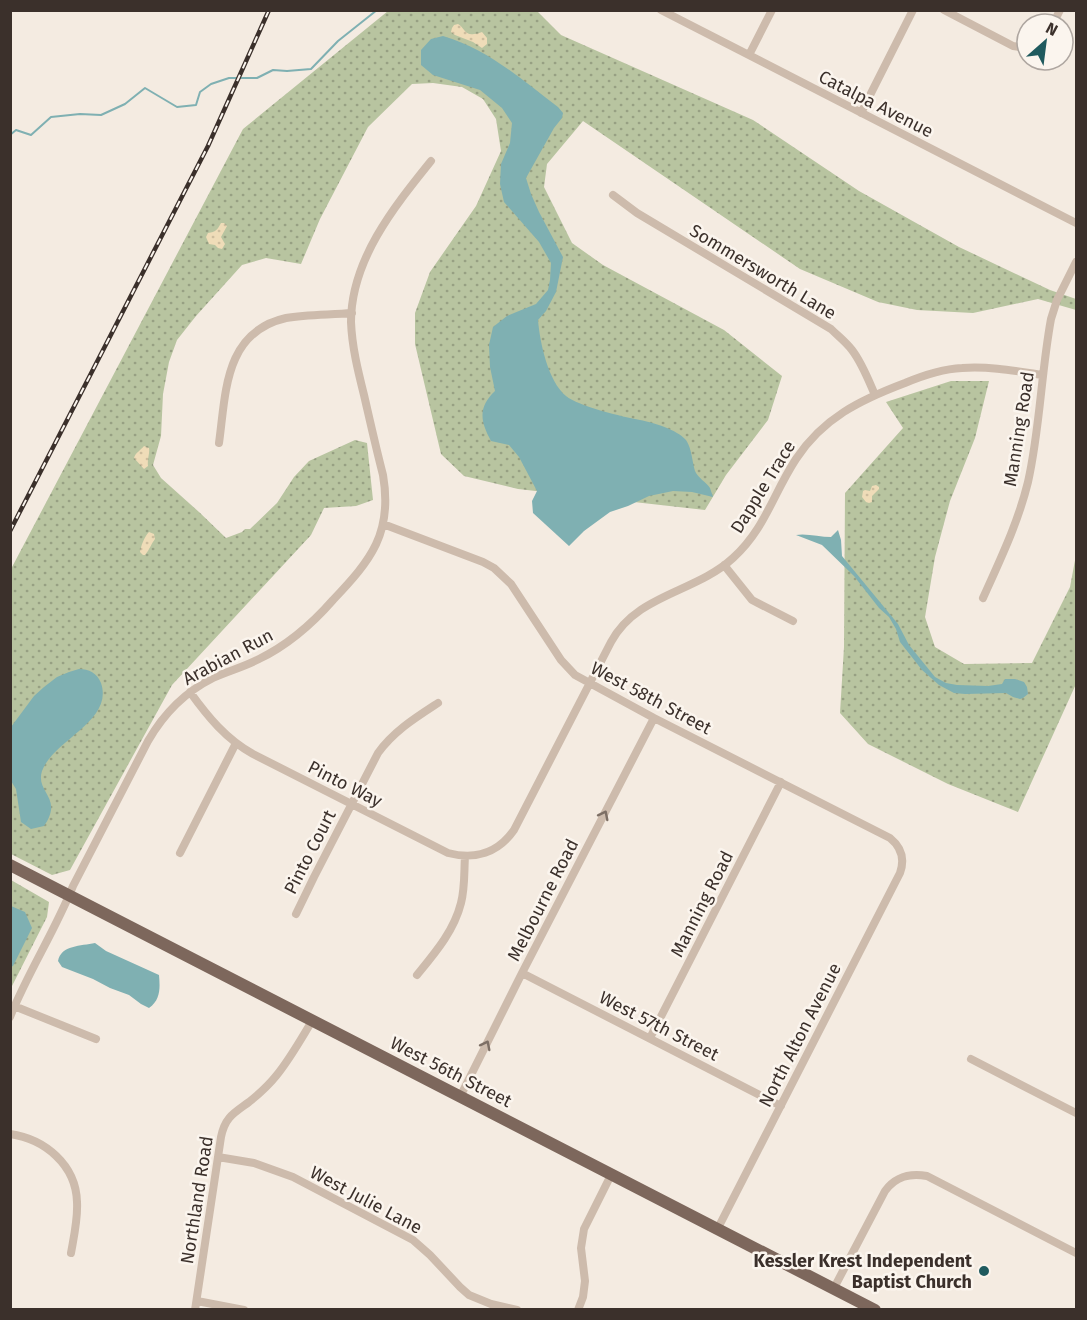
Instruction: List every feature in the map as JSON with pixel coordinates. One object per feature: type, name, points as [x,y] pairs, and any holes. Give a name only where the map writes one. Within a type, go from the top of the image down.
[{"type":"main road","name":"West 56th Street","points":[[10,865],[612,1173],[834,1288],[867,1308]]},
{"type":"street","name":"Catalpa Avenue","points":[[661,10],[1077,223]]},
{"type":"street","points":[[749,55],[772,10]]},
{"type":"street","points":[[861,113],[913,10]]},
{"type":"street","points":[[944,10],[1015,46]]},
{"type":"street","name":"Arabian Run","points":[[10,1017],[151,734],[165,716],[190,692],[214,678],[259,659],[285,644],[307,627],[361,571],[373,550],[383,524],[385,502],[383,479],[354,352],[352,314],[358,280],[371,248],[397,205],[431,161]]},
{"type":"street","name":"Sommersworth Lane","points":[[613,195],[638,213],[831,329],[852,350],[875,395]]},
{"type":"street","name":"Manning Road","points":[[983,598],[1011,534],[1025,494],[1033,455],[1052,312],[1077,262]]},
{"type":"street","points":[[219,443],[230,369],[239,350],[249,338],[268,325],[285,319],[352,314]]},
{"type":"street","name":"Dapple Trace","points":[[465,856],[480,855],[495,849],[512,833],[613,638],[624,623],[652,602],[699,581],[724,566],[742,549],[763,521],[792,465],[813,437],[829,422],[847,409],[889,388],[924,375],[954,369],[988,368],[1043,375]]},
{"type":"street","name":"West 58th Street","points":[[383,524],[494,568],[511,584],[565,665],[575,675],[654,718],[890,838],[902,853]]},
{"type":"street","points":[[724,566],[752,600],[793,621]]},
{"type":"street","name":"Pinto Way","points":[[190,692],[218,728],[253,754],[448,853],[465,856]]},
{"type":"street","name":"Pinto Court","points":[[296,914],[374,760],[387,741],[404,725],[438,704]]},
{"type":"street","name":"Melbourne Road","points":[[460,1097],[654,718]]},
{"type":"street","points":[[180,853],[236,743]]},
{"type":"street","name":"Manning Road","points":[[650,1038],[781,782]]},
{"type":"street","name":"North Alton Avenue","points":[[718,1228],[900,873],[903,863],[902,853]]},
{"type":"street","points":[[417,975],[444,941],[455,921],[463,892],[465,856]]},
{"type":"street","name":"West 57th Street","points":[[522,973],[781,1106]]},
{"type":"street","points":[[15,1006],[96,1039]]},
{"type":"street","name":"Northland Road","points":[[195,1310],[222,1133],[227,1121],[234,1113],[276,1077],[312,1021]]},
{"type":"street","points":[[971,1059],[1077,1113]]},
{"type":"street","points":[[10,1134],[28,1138],[45,1146],[61,1161],[72,1179],[78,1213],[71,1253]]},
{"type":"street","name":"West Julie Lane","points":[[218,1157],[254,1163],[293,1177],[413,1240],[469,1295],[491,1304],[517,1310]]},
{"type":"street","points":[[578,1310],[585,1281],[582,1248],[584,1229],[612,1173]]},
{"type":"street","points":[[834,1288],[885,1191],[896,1180],[907,1175],[927,1176],[1077,1252]]},
{"type":"street","points":[[197,1300],[244,1310]]},
{"type":"green space","points":[[388,11],[537,11],[561,35],[753,120],[859,191],[959,247],[1050,290],[1076,299],[1076,310],[1038,299],[973,313],[917,310],[878,302],[800,269],[583,121],[547,164],[544,187],[572,243],[603,265],[724,330],[782,376],[768,420],[726,475],[705,510],[518,489],[464,476],[441,454],[415,344],[415,313],[430,272],[476,206],[501,151],[496,119],[483,99],[462,87],[433,83],[412,84],[368,127],[320,219],[301,264],[266,258],[242,265],[177,340],[169,362],[163,394],[161,436],[153,465],[161,478],[226,538],[250,529],[277,503],[294,477],[309,461],[355,440],[367,443],[373,500],[356,506],[324,508],[311,535],[172,685],[70,870],[52,875],[11,854],[11,569],[243,129]]},
{"type":"green space","points":[[951,381],[989,381],[975,438],[950,501],[935,557],[925,617],[935,647],[964,664],[1032,663],[1070,587],[1076,555],[1076,684],[1018,812],[948,784],[868,744],[840,713],[844,647],[845,493],[903,428],[886,402]]},
{"type":"green space","points":[[11,880],[49,902],[47,917],[11,988]]},
{"type":"sand","points":[[458,24],[469,34],[482,32],[487,38],[487,44],[482,48],[455,35],[451,32],[452,28]]},
{"type":"sand","points":[[221,223],[227,226],[221,237],[225,244],[222,249],[209,244],[206,237]]},
{"type":"sand","points":[[144,446],[149,450],[148,466],[144,469],[134,458]]},
{"type":"sand","points":[[876,485],[879,489],[872,496],[872,502],[866,502],[862,497],[863,491],[870,491],[872,486]]},
{"type":"sand","points":[[149,532],[154,534],[155,539],[147,553],[143,555],[140,552],[141,547]]},
{"type":"water","points":[[443,36],[490,57],[531,86],[563,113],[526,178],[539,212],[563,257],[556,292],[546,311],[538,320],[543,350],[554,381],[566,396],[580,404],[646,421],[682,436],[690,447],[695,471],[710,488],[713,497],[692,492],[673,491],[649,496],[610,512],[584,531],[569,546],[533,513],[532,501],[537,491],[519,457],[509,445],[491,441],[482,414],[489,397],[495,391],[490,367],[489,345],[493,327],[507,316],[536,304],[548,290],[551,263],[539,242],[504,202],[500,184],[501,164],[510,143],[512,123],[502,108],[480,90],[433,75],[421,65],[421,50],[431,39]]},
{"type":"water","points":[[838,530],[842,556],[898,624],[909,645],[935,677],[946,683],[957,685],[988,686],[1002,684],[1005,679],[1015,679],[1024,682],[1028,694],[1020,699],[1006,693],[954,693],[939,685],[922,670],[900,642],[889,617],[854,576],[822,545],[796,535],[831,537]]},
{"type":"water","points":[[79,669],[95,674],[101,683],[103,696],[99,708],[91,719],[48,760],[42,771],[42,785],[51,808],[44,826],[31,829],[21,822],[16,789],[11,781],[11,727],[34,696],[44,687],[57,677]]},
{"type":"water","points":[[11,906],[25,912],[32,928],[11,967]]},
{"type":"water","points":[[95,943],[106,951],[159,975],[159,993],[153,1005],[149,1008],[129,995],[62,967],[58,961],[67,949]]},
{"type":"waterway","points":[[10,135],[16,130],[31,135],[51,117],[80,114],[101,115],[125,104],[145,88],[177,107],[196,105],[200,92],[211,84],[229,78],[257,78],[273,70],[311,69],[338,41],[377,10]]},
{"type":"railway","points":[[10,531],[208,146],[269,10]]},
{"type":"place","name":"Kessler Krest Independent Baptist Church","points":[[984,1271]]}]
